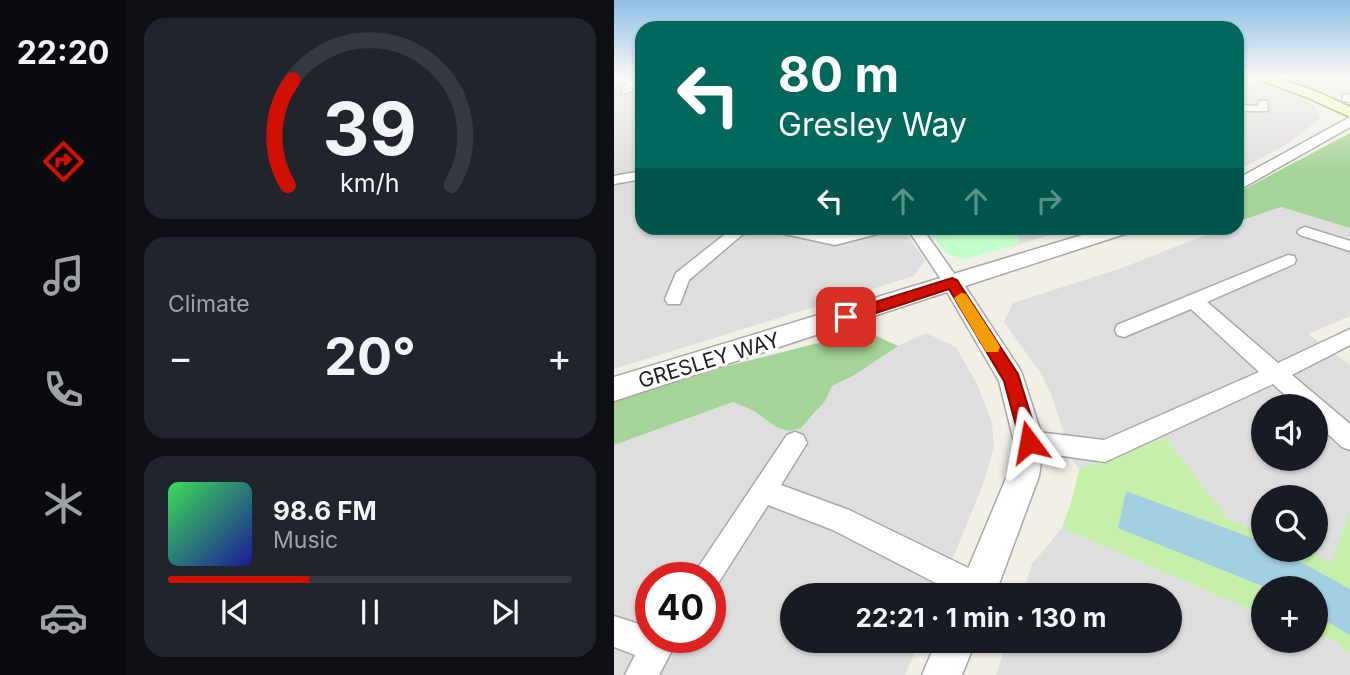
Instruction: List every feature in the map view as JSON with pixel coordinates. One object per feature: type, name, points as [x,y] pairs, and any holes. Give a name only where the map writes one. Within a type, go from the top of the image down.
[{"type":"street","points":[[1244,181],[1344,108]]},
{"type":"street","points":[[614,180],[635,176]]},
{"type":"street","points":[[1305,232],[1350,246]]},
{"type":"street","points":[[674,299],[682,277],[733,235]]},
{"type":"street","points":[[810,235],[835,240],[855,235]]},
{"type":"street","points":[[920,235],[1012,379],[1029,442],[1023,476],[981,583]]},
{"type":"street","name":"GRESLEY WAY","points":[[614,390],[1102,235]]},
{"type":"street","points":[[1124,330],[1288,260]]},
{"type":"street","points":[[1193,300],[1298,394]]},
{"type":"street","points":[[1029,442],[1105,451],[1275,374],[1350,336]]},
{"type":"street","points":[[1328,420],[1350,439]]},
{"type":"street","points":[[716,562],[795,443]]},
{"type":"street","points":[[764,491],[840,519],[964,583]]},
{"type":"street","points":[[614,631],[635,639]]},
{"type":"street","points":[[641,675],[655,653]]},
{"type":"street","points":[[942,675],[951,653]]},
{"type":"shaded area","points":[[614,108],[635,108],[635,235],[907,235],[925,260],[914,276],[614,369]]},
{"type":"shaded area","points":[[1244,108],[1316,108],[1320,118],[1289,143],[1244,167]]},
{"type":"shaded area","points":[[1281,207],[1350,228],[1350,316],[1308,334],[1350,365],[1350,511],[1333,563],[1328,561],[1328,485],[1251,485],[1251,529],[1228,519],[1166,438],[1079,469],[1072,459],[1051,394],[1040,372],[1004,322],[1013,303],[1122,268],[1205,235],[1244,235],[1244,220]]},
{"type":"shaded area","points":[[1019,235],[1051,235],[1017,245]]},
{"type":"shaded area","points":[[926,333],[956,347],[978,386],[992,423],[994,447],[983,484],[943,583],[780,583],[780,653],[915,653],[905,675],[614,675],[614,445],[733,402],[754,411],[776,427],[813,417],[832,386],[853,376],[898,346]]},
{"type":"shaded area","points":[[1062,528],[1251,610],[1251,653],[1328,653],[1328,638],[1338,642],[1350,653],[1350,675],[996,675],[1003,653],[1182,653],[1182,583],[1026,583],[1032,564]]},
{"type":"green space","points":[[1350,133],[1350,228],[1281,207],[1244,220],[1244,189]]},
{"type":"green space","points":[[932,235],[1019,235],[1017,245],[964,259],[947,254]]},
{"type":"green space","points":[[866,331],[898,346],[853,376],[832,386],[825,401],[801,428],[789,431],[776,427],[754,411],[733,402],[614,445],[614,401],[707,371]]},
{"type":"green space","points":[[1166,438],[1228,519],[1251,529],[1251,562],[1332,562],[1350,511],[1350,653],[1338,642],[1328,638],[1328,576],[1251,576],[1251,610],[1062,528],[1079,469]]},
{"type":"water","points":[[1126,491],[1251,538],[1251,562],[1301,562],[1326,576],[1251,576],[1251,582],[1118,528]]},
{"type":"water","points":[[1328,577],[1350,589],[1350,635],[1328,622]]},
{"type":"slow traffic","points":[[961,298],[992,347]]},
{"type":"route","points":[[846,317],[952,283],[1012,379],[1024,415],[1029,442]]}]
